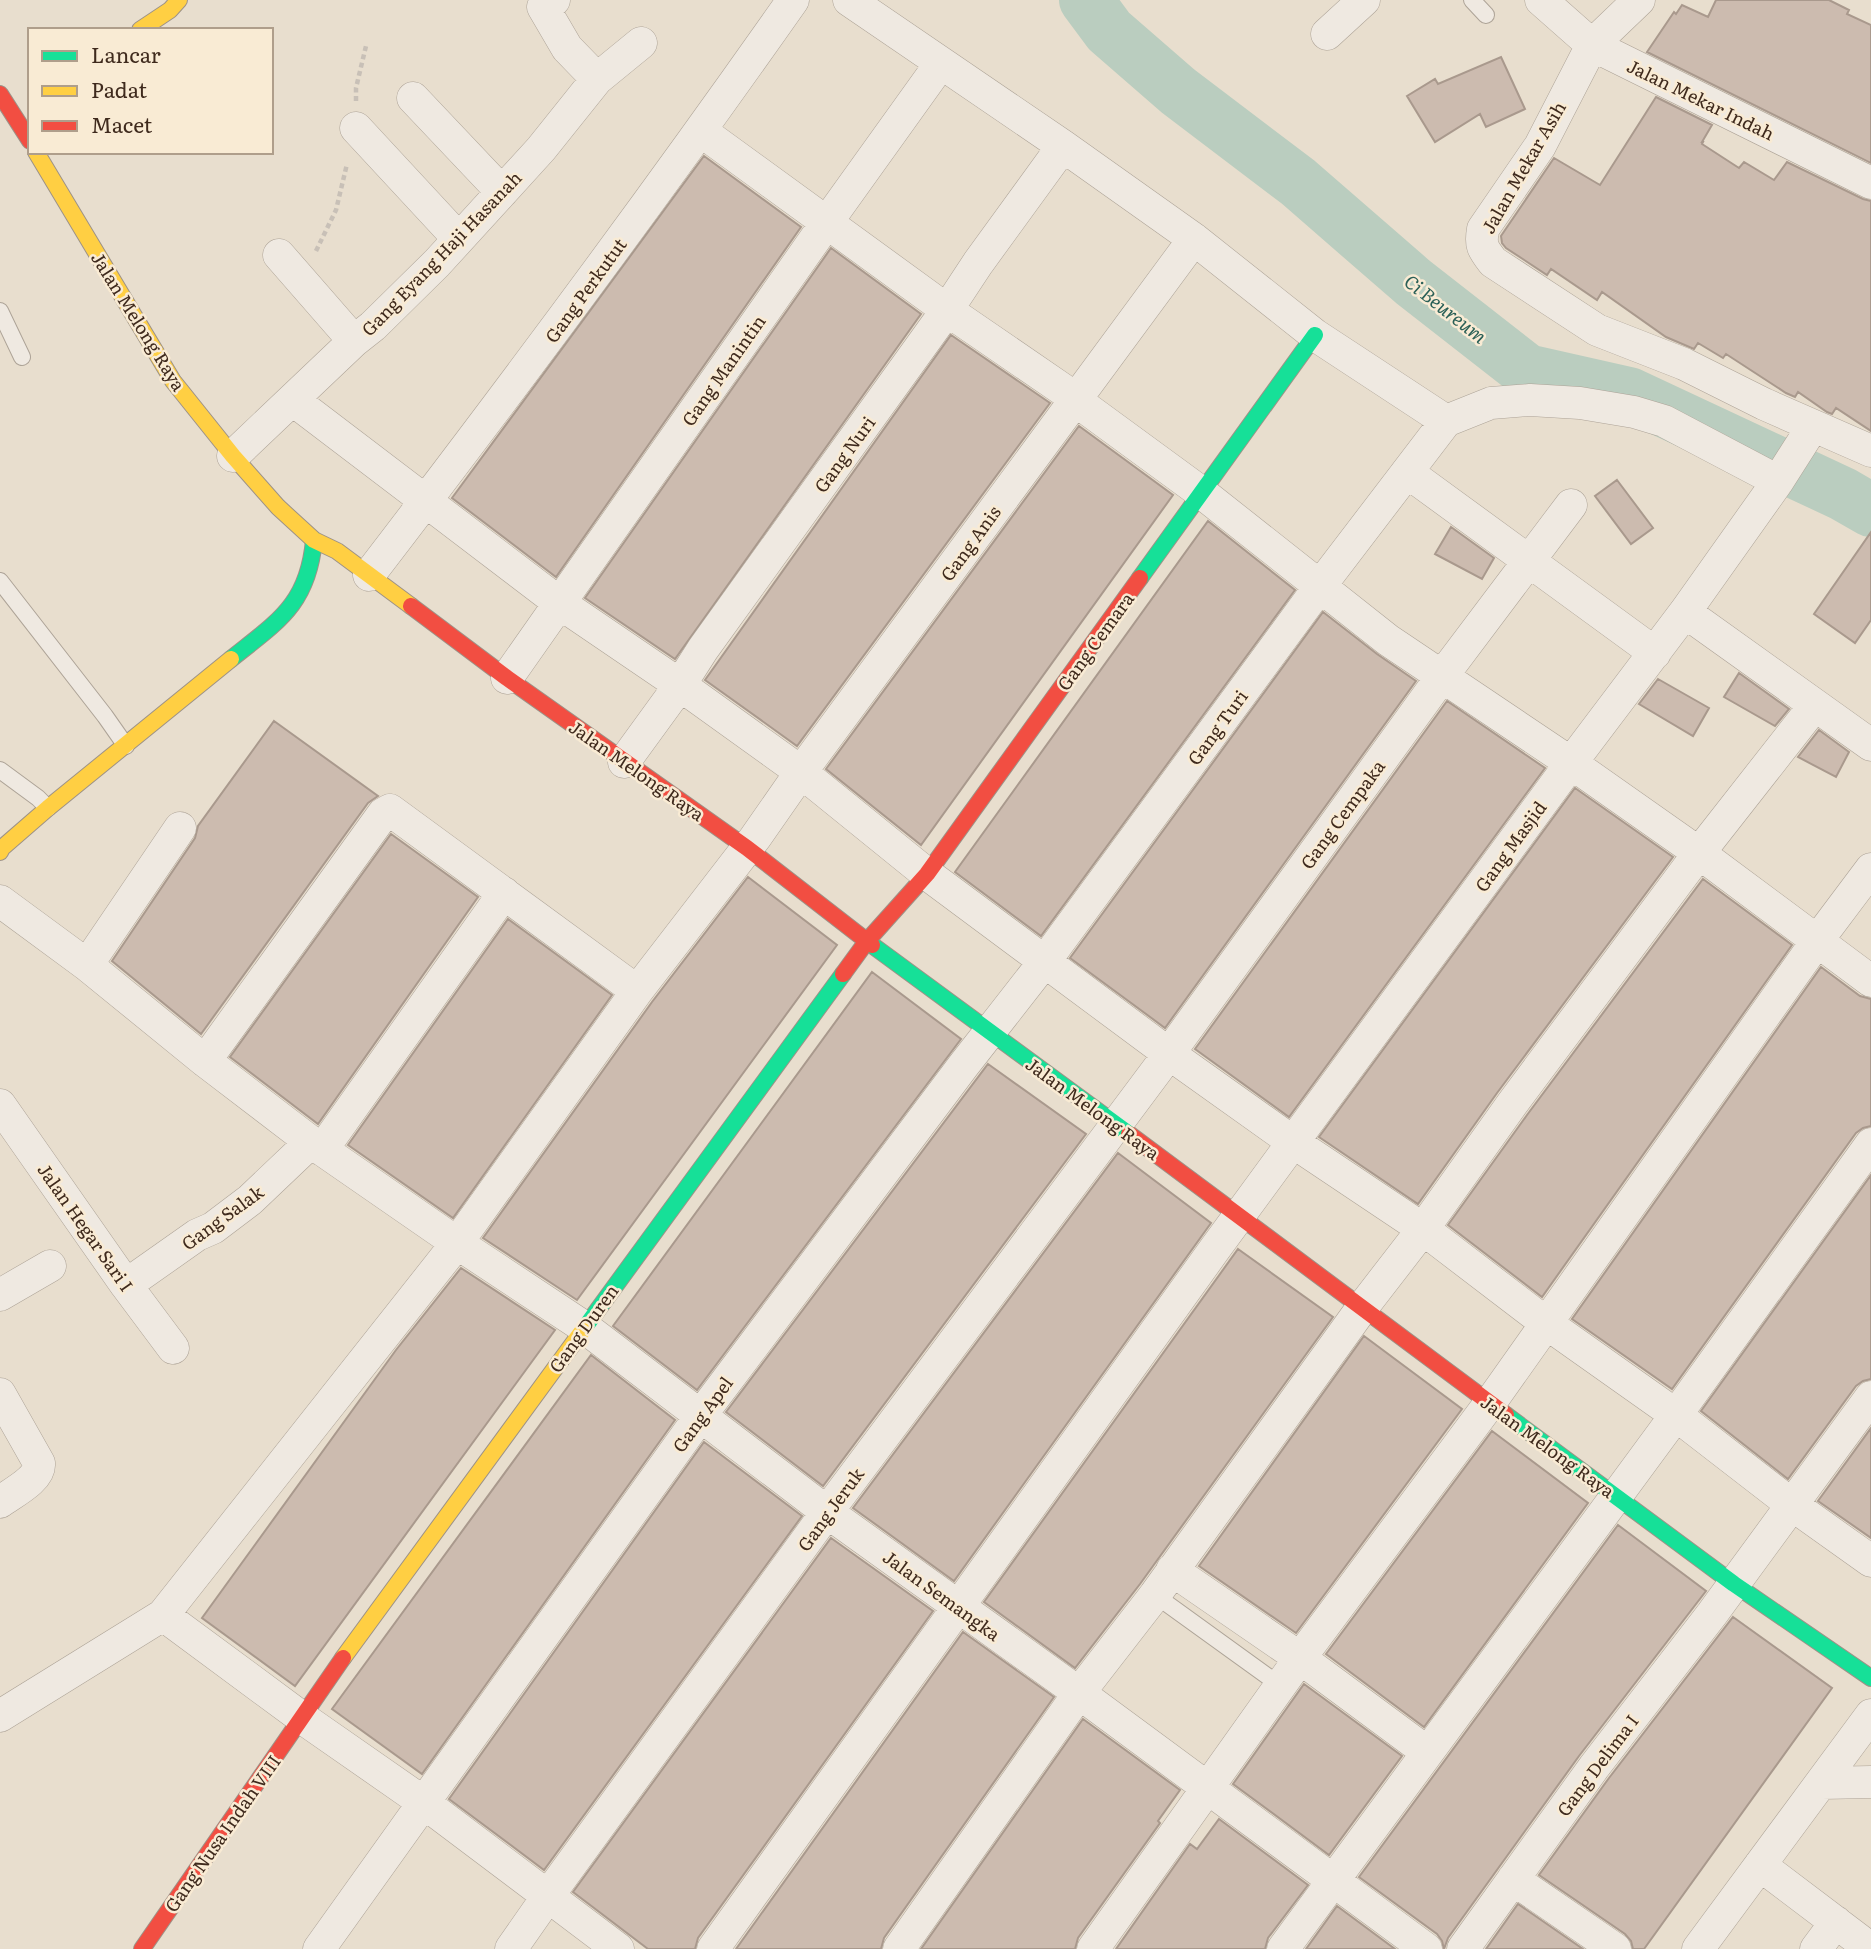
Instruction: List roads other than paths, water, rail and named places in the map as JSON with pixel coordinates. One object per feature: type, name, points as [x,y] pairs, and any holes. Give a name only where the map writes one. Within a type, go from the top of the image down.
[{"type":"main road","points":[[143,28],[170,10],[179,0]]},
{"type":"main road","points":[[11,108],[28,138]]},
{"type":"main road","name":"Jalan Melong Raya","points":[[37,154],[173,381],[278,507],[314,540],[337,551],[507,678],[747,848],[989,1032],[1734,1584],[1871,1678]]},
{"type":"main road","name":"Gang Cemara","points":[[867,941],[926,874],[1315,335]]},
{"type":"main road","points":[[0,852],[48,808],[285,615],[303,588],[313,558],[314,540]]},
{"type":"main road","name":"Gang Duren","points":[[301,1717],[867,941]]},
{"type":"main road","name":"Gang Nusa Indah VIII","points":[[142,1949],[301,1717]]},
{"type":"street","name":"Gang Perkutut","points":[[369,575],[543,347],[793,0]]},
{"type":"street","points":[[849,0],[1194,239],[1315,335],[1446,421],[1491,403],[1530,400],[1580,403],[1634,412],[1664,421],[1779,478]]},
{"type":"street","points":[[1327,34],[1364,0]]},
{"type":"street","name":"Jalan Mekar Indah","points":[[1541,0],[1592,45],[1871,183]]},
{"type":"street","name":"Jalan Mekar Asih","points":[[1639,0],[1592,45],[1539,146],[1483,229],[1480,243],[1493,262],[1598,330],[1684,365],[1763,404],[1810,432]]},
{"type":"street","points":[[542,6],[567,48],[597,79]]},
{"type":"street","name":"Gang Eyang Haji Hasanah","points":[[233,456],[409,290],[541,149],[597,79],[641,43]]},
{"type":"street","name":"Gang Manintin","points":[[507,678],[941,63]]},
{"type":"street","points":[[413,98],[502,192]]},
{"type":"street","points":[[356,128],[458,238]]},
{"type":"street","points":[[701,131],[947,310],[1065,391],[1202,493],[1388,640],[1699,853],[1871,981]]},
{"type":"street","name":"Gang Nuri","points":[[625,762],[1063,146]]},
{"type":"street","name":"Gang Anis","points":[[0,1716],[163,1615],[457,1243],[637,991],[747,848],[1194,239]]},
{"type":"street","points":[[288,266],[354,341]]},
{"type":"street","points":[[293,400],[561,604],[801,772],[926,874],[1168,1053],[1423,1230],[1546,1324],[1676,1415],[1791,1504],[1871,1561]]},
{"type":"street","name":"Gang Turi","points":[[989,1032],[1045,961],[1320,586],[1446,421]]},
{"type":"street","points":[[1810,432],[1871,451]]},
{"type":"street","name":"Gang Masjid","points":[[713,1949],[1238,1216],[1685,612],[1810,432]]},
{"type":"street","points":[[1407,472],[1655,653]]},
{"type":"street","name":"Gang Cempaka","points":[[1115,1124],[1571,505]]},
{"type":"street","points":[[1685,612],[1871,745]]},
{"type":"street","points":[[899,1949],[1079,1693],[1423,1230],[1520,1093],[1699,853],[1815,705]]},
{"type":"street","points":[[205,1061],[386,811],[394,811],[637,991]]},
{"type":"street","points":[[87,965],[180,828]]},
{"type":"street","points":[[1093,1949],[1300,1658],[1490,1403],[1817,941],[1871,869]]},
{"type":"street","name":"Gang Salak","points":[[126,1285],[197,1235],[213,1228],[316,1146],[503,894]]},
{"type":"street","name":"Jalan Semangka","points":[[0,901],[87,965],[205,1061],[316,1146],[584,1327],[827,1512],[1079,1693],[1426,1949]]},
{"type":"street","name":"Gang Apel","points":[[319,1949],[701,1415],[989,1032]]},
{"type":"street","name":"Jalan Hegar Sari I","points":[[0,1105],[173,1348]]},
{"type":"street","name":"Gang Jeruk","points":[[511,1949],[827,1512],[1115,1124]]},
{"type":"street","points":[[1283,1949],[1676,1415],[1871,1144]]},
{"type":"street","points":[[0,1295],[50,1266]]},
{"type":"street","points":[[0,1394],[40,1469],[35,1477],[0,1502]]},
{"type":"street","name":"Gang Delima I","points":[[1464,1949],[1594,1767],[1734,1584],[1871,1397]]},
{"type":"street","points":[[1163,1583],[1300,1658],[1427,1752]]},
{"type":"street","points":[[163,1615],[301,1717],[423,1802],[618,1949]]},
{"type":"street","points":[[1698,1949],[1871,1714]]},
{"type":"street","points":[[1822,1783],[1871,1782]]},
{"type":"street","points":[[1760,1865],[1871,1949]]},
{"type":"street","points":[[1513,1879],[1615,1949]]},
{"type":"street","points":[[1816,1949],[1836,1922]]},
{"type":"lane","points":[[1472,0],[1486,15]]},
{"type":"lane","points":[[1,318],[22,357]]},
{"type":"lane","points":[[0,581],[126,746]]},
{"type":"lane","points":[[0,770],[48,808]]},
{"type":"lane","points":[[1163,1583],[1281,1686]]},
{"type":"waterway","name":"Ci Beureum","points":[[1086,0],[1109,31],[1178,91],[1298,182],[1413,282],[1527,371],[1629,394],[1843,494],[1871,510]]}]
